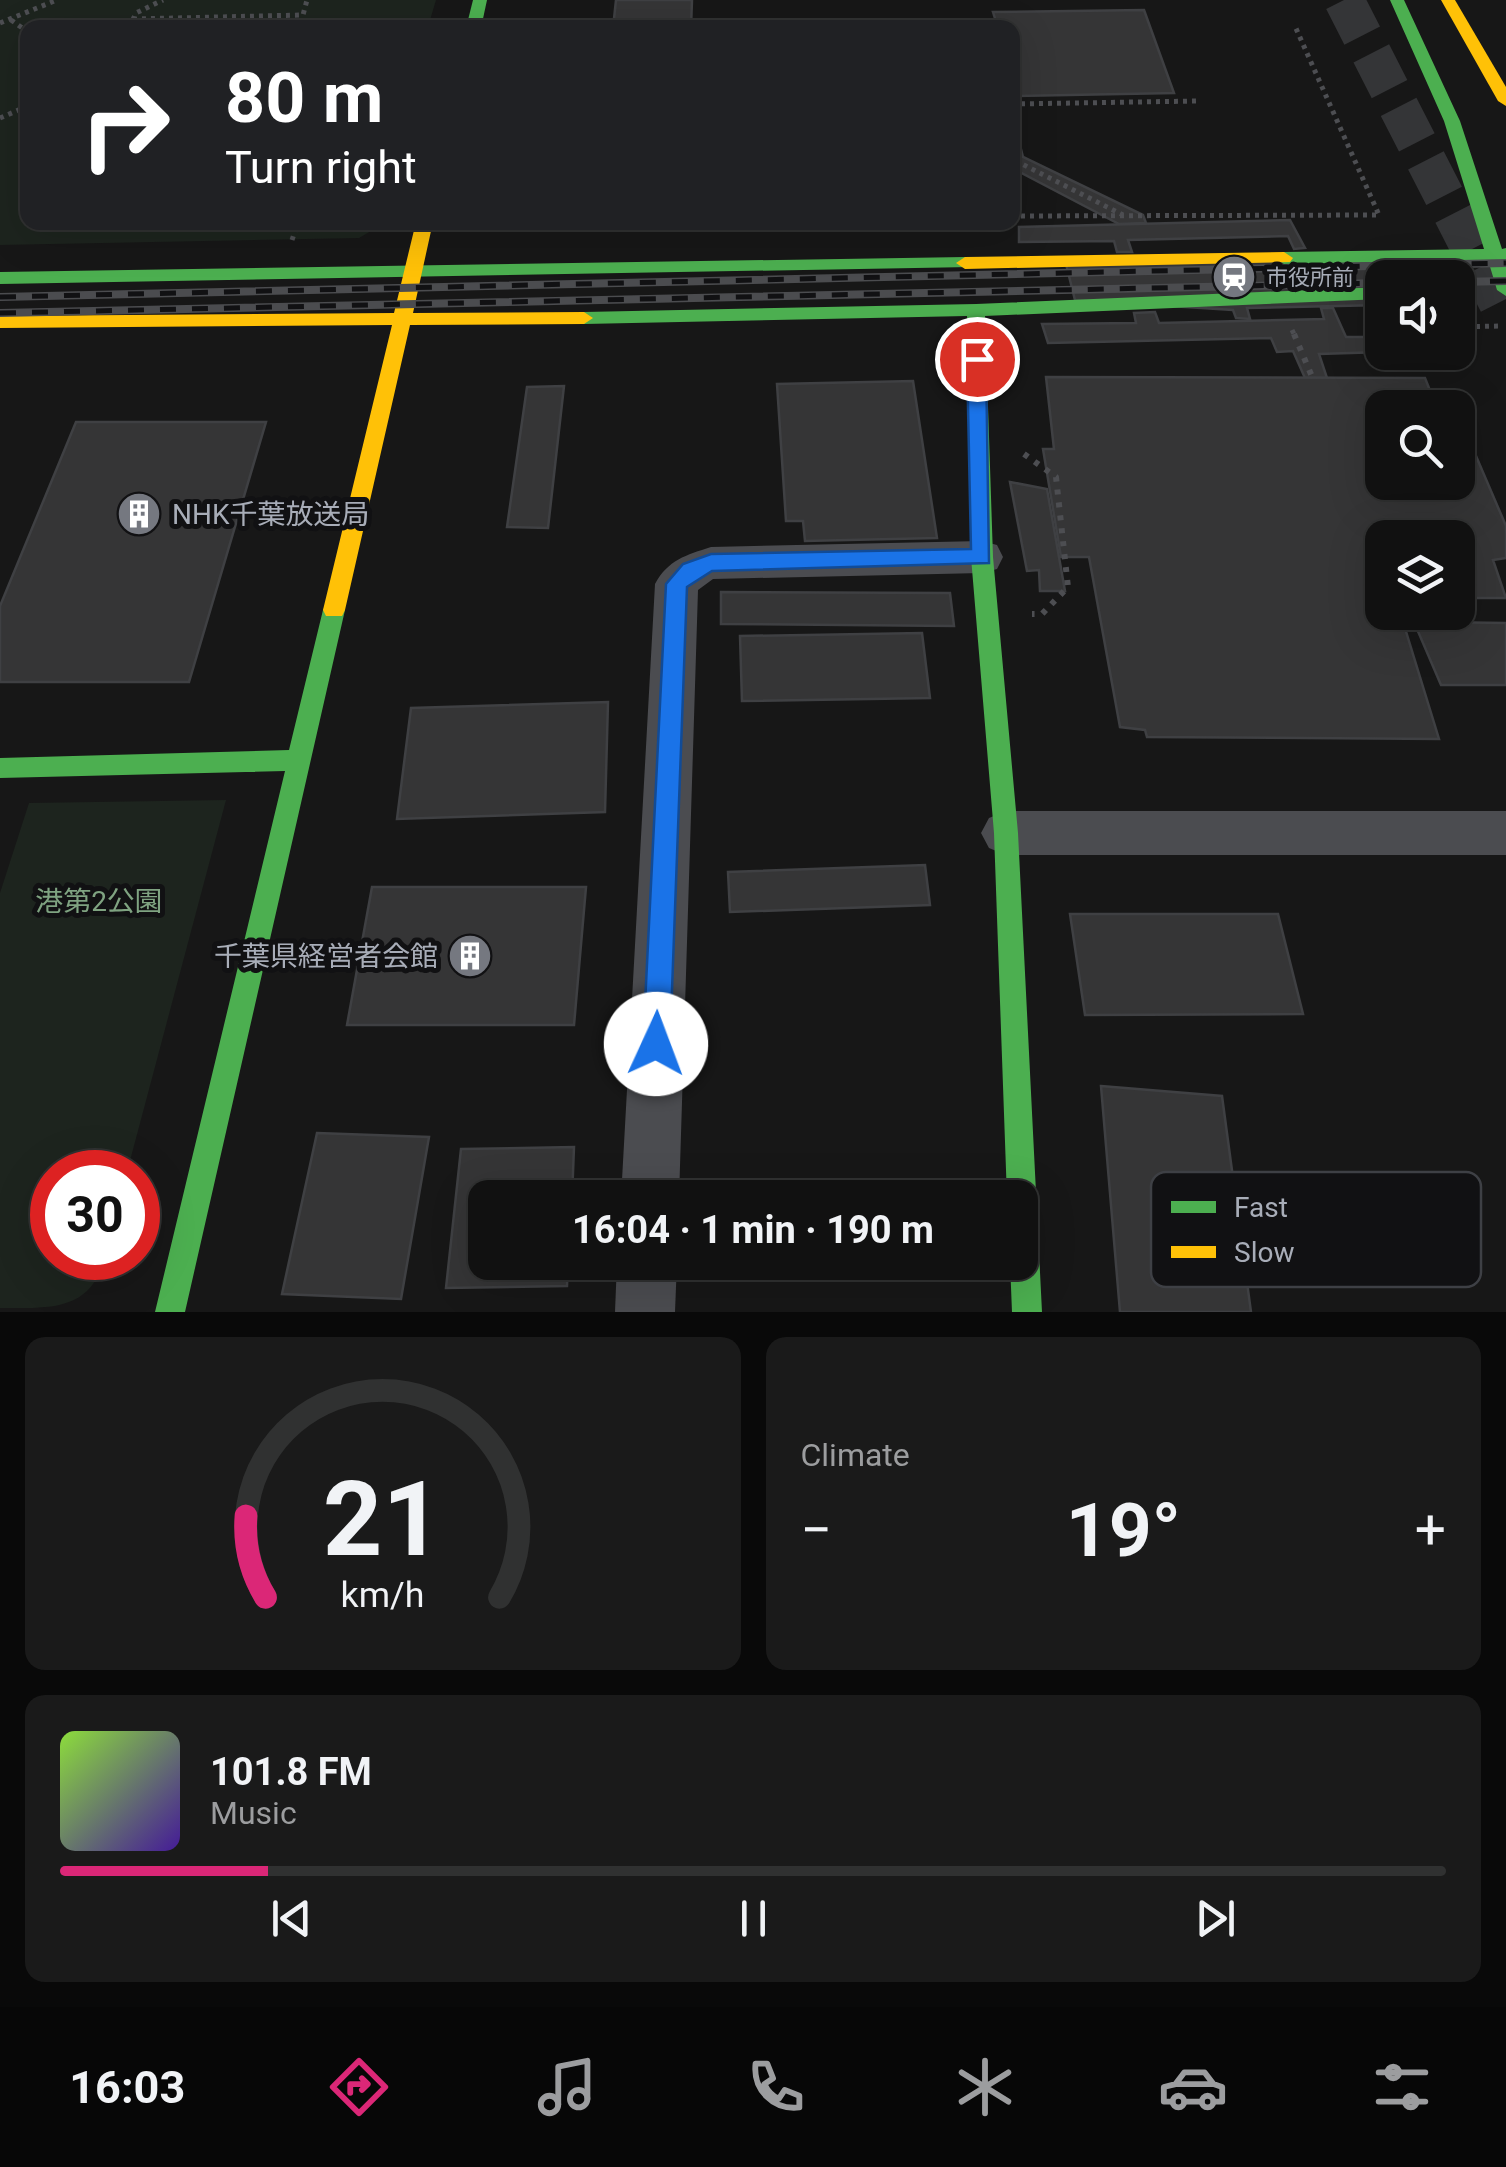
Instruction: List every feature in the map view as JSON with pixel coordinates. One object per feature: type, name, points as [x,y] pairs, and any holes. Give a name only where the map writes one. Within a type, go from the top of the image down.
[{"type":"main road","points":[[1397,0],[1452,121],[1499,254],[1506,291],[1475,292]]},
{"type":"main road","points":[[1448,0],[1500,79],[1506,101]]},
{"type":"main road","points":[[170,1312],[423,230]]},
{"type":"main road","points":[[0,278],[1499,254]]},
{"type":"main road","points":[[0,322],[402,321],[976,310],[1365,294]]},
{"type":"main road","points":[[976,310],[982,557],[1006,833],[1027,1312]]},
{"type":"main road","points":[[0,768],[300,760]]},
{"type":"street","points":[[651,1180],[676,584],[691,570],[711,562],[982,557]]},
{"type":"street","points":[[1006,833],[1506,834]]},
{"type":"street","points":[[645,1312],[646,1280]]},
{"type":"path","points":[[0,23],[57,0]]},
{"type":"path","points":[[163,0],[136,12],[133,18],[303,15],[308,0]]},
{"type":"path","points":[[10,19],[20,26]]},
{"type":"path","points":[[1020,216],[1378,214],[1294,24]]},
{"type":"path","points":[[1020,104],[1198,102]]},
{"type":"path","points":[[1020,163],[1128,217],[1133,232]]},
{"type":"path","points":[[1301,215],[1352,218]]},
{"type":"path","points":[[1475,326],[1506,326]]},
{"type":"path","points":[[1292,329],[1314,379]]},
{"type":"path","points":[[1014,614],[1042,614],[1068,587],[1056,477],[1022,452]]},
{"type":"green space","points":[[0,0],[436,0],[430,20],[20,20],[20,230],[371,230],[359,238],[0,245]]},
{"type":"green space","name":"港第2公園","points":[[226,800],[133,1150],[30,1150],[30,1280],[95,1280],[78,1298],[66,1303],[0,1308],[0,893],[29,803]]},
{"type":"building","points":[[616,0],[692,0],[691,20],[614,20]]},
{"type":"building","points":[[1144,10],[1174,93],[1020,96],[1020,20],[996,20],[993,12]]},
{"type":"building","points":[[1020,145],[1023,157],[1143,215],[1146,223],[1119,224],[1020,172]]},
{"type":"building","points":[[1290,220],[1305,248],[1294,249],[1288,236],[1128,240],[1132,252],[1117,252],[1114,241],[1019,242],[1020,227]]},
{"type":"building","points":[[1365,260],[1365,305],[1247,308],[1250,319],[1236,318],[1233,310],[1075,300],[1066,264]]},
{"type":"building","points":[[1321,308],[1333,308],[1346,337],[1365,337],[1365,353],[1319,354],[1327,378],[1305,378],[1293,351],[1277,352],[1271,338],[1048,343],[1042,324],[1136,323],[1134,313],[1155,312],[1159,323],[1324,319]]},
{"type":"building","points":[[1046,377],[1425,378],[1430,390],[1365,390],[1365,500],[1475,500],[1475,454],[1506,526],[1506,558],[1493,560],[1506,598],[1475,598],[1475,520],[1365,520],[1365,630],[1406,630],[1439,739],[1147,737],[1145,730],[1120,727],[1089,557],[1061,557],[1043,449],[1054,449]]},
{"type":"building","points":[[913,381],[937,538],[805,541],[803,521],[786,521],[777,384]]},
{"type":"building","points":[[564,386],[548,528],[507,527],[527,387]]},
{"type":"building","name":"NHK千葉放送局","points":[[76,422],[266,422],[189,682],[0,682],[0,606]]},
{"type":"building","points":[[1010,482],[1047,489],[1065,591],[1040,591],[1039,570],[1027,571]]},
{"type":"building","points":[[721,592],[950,593],[954,626],[721,624]]},
{"type":"building","points":[[1475,623],[1506,623],[1506,685],[1441,685],[1417,630],[1475,630]]},
{"type":"building","points":[[922,633],[930,698],[742,701],[740,636]]},
{"type":"building","points":[[608,702],[605,812],[397,819],[411,708]]},
{"type":"building","points":[[925,865],[930,905],[730,912],[728,872]]},
{"type":"building","name":"千葉県経営者会館","points":[[372,887],[586,887],[574,1025],[347,1025]]},
{"type":"building","points":[[1070,914],[1278,914],[1303,1014],[1085,1015]]},
{"type":"building","points":[[1101,1086],[1222,1096],[1232,1172],[1151,1172],[1151,1287],[1248,1287],[1251,1312],[1120,1312]]},
{"type":"building","points":[[317,1133],[429,1137],[401,1299],[282,1294]]},
{"type":"building","points":[[574,1147],[573,1180],[468,1180],[468,1280],[567,1280],[567,1286],[446,1288],[461,1149]]},
{"type":"tunnel","points":[[1344,0],[1506,317]]},
{"type":"railway","points":[[0,297],[1506,263]]},
{"type":"railway","points":[[1475,282],[1506,281]]},
{"type":"railway","points":[[0,313],[1365,283]]},
{"type":"traffic: fast","points":[[475,20],[480,0]]},
{"type":"traffic: fast","points":[[1397,0],[1452,121],[1506,290]]},
{"type":"traffic: fast","points":[[1284,258],[1506,254]]},
{"type":"traffic: fast","points":[[0,278],[965,263]]},
{"type":"traffic: fast","points":[[584,318],[976,310],[1365,294]]},
{"type":"traffic: fast","points":[[976,310],[982,557],[1006,833],[1027,1312]]},
{"type":"traffic: fast","points":[[170,1312],[334,610]]},
{"type":"traffic: fast","points":[[0,768],[300,760]]},
{"type":"traffic: slow","points":[[1448,0],[1506,101]]},
{"type":"traffic: slow","points":[[334,610],[423,230]]},
{"type":"traffic: slow","points":[[965,263],[1284,258]]},
{"type":"traffic: slow","points":[[0,322],[584,318]]},
{"type":"place","name":"市役所前","points":[[1234,277]]},
{"type":"place","name":"NHK千葉放送局","points":[[139,514]]},
{"type":"place","name":"千葉県経営者会館","points":[[470,956]]},
{"type":"route","points":[[656,1044],[676,584],[691,570],[711,562],[982,557],[977,359]]}]
